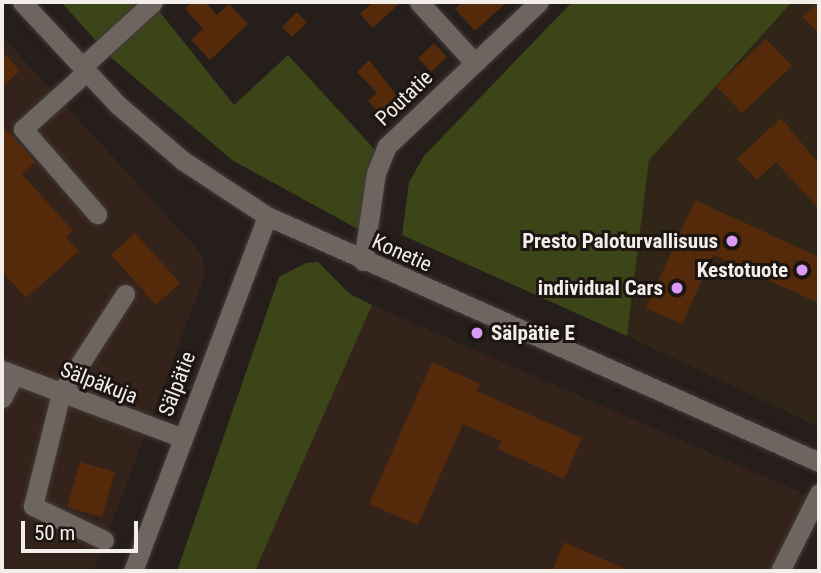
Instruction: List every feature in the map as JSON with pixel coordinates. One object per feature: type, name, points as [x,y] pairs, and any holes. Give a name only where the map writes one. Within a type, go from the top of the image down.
[{"type":"street","name":"Konetie","points":[[22,2],[84,70],[182,160],[267,216],[363,261],[818,459]]},
{"type":"street","points":[[97,214],[23,129],[153,2]]},
{"type":"street","points":[[419,2],[474,62]]},
{"type":"street","name":"Poutatie","points":[[363,261],[382,155],[394,137],[539,2]]},
{"type":"street","name":"Sälpätie","points":[[133,571],[180,437],[267,216]]},
{"type":"street","points":[[104,540],[33,506],[61,393],[125,294]]},
{"type":"street","points":[[2,398],[8,372]]},
{"type":"street","name":"Sälpäkuja","points":[[8,372],[180,437]]},
{"type":"street","points":[[780,571],[819,493]]},
{"type":"shaded area","points":[[792,2],[819,2],[819,427],[627,336],[649,160]]},
{"type":"shaded area","points":[[2,36],[201,253],[206,272],[94,571],[2,571]]},
{"type":"shaded area","points":[[372,305],[807,495],[773,571],[255,571]]},
{"type":"green space","points":[[61,2],[145,2],[99,44]]},
{"type":"green space","points":[[572,2],[792,2],[649,160],[627,336],[402,235],[409,182],[424,156]]},
{"type":"green space","points":[[156,7],[234,105],[288,55],[377,152],[363,232],[232,160],[109,56]]},
{"type":"green space","points":[[318,262],[350,294],[372,305],[255,571],[177,571],[279,277],[306,263]]},
{"type":"building","points":[[192,2],[205,2],[217,15],[229,4],[248,24],[210,60],[191,40],[203,29],[185,9]]},
{"type":"building","points":[[373,2],[401,2],[373,28],[360,14]]},
{"type":"building","points":[[463,2],[507,2],[475,31],[455,9]]},
{"type":"building","points":[[819,2],[819,34],[802,16]]},
{"type":"building","points":[[297,12],[307,23],[292,37],[282,27]]},
{"type":"building","points":[[766,39],[792,66],[742,113],[716,86]]},
{"type":"building","points":[[434,43],[447,57],[431,72],[418,58]]},
{"type":"building","points":[[2,51],[20,71],[2,87]]},
{"type":"building","points":[[369,60],[401,101],[383,117],[368,101],[377,93],[357,72]]},
{"type":"building","points":[[781,118],[819,164],[819,209],[776,162],[757,180],[737,159]]},
{"type":"building","points":[[2,125],[35,162],[22,174],[73,231],[66,237],[79,251],[26,298],[2,271]]},
{"type":"building","points":[[695,200],[819,257],[819,303],[713,255],[682,324],[646,308]]},
{"type":"building","points":[[135,233],[180,283],[156,305],[111,255]]},
{"type":"building","points":[[432,362],[480,384],[477,391],[582,438],[564,479],[498,449],[501,441],[463,424],[418,525],[369,504]]},
{"type":"building","points":[[80,462],[115,472],[102,517],[67,507]]},
{"type":"building","points":[[564,542],[630,571],[552,571]]},
{"type":"place","name":"Presto Paloturvallisuus","points":[[732,241]]},
{"type":"place","name":"Kestotuote","points":[[802,270]]},
{"type":"place","name":"individual Cars","points":[[677,288]]},
{"type":"place","name":"Sälpätie E","points":[[477,333]]}]
